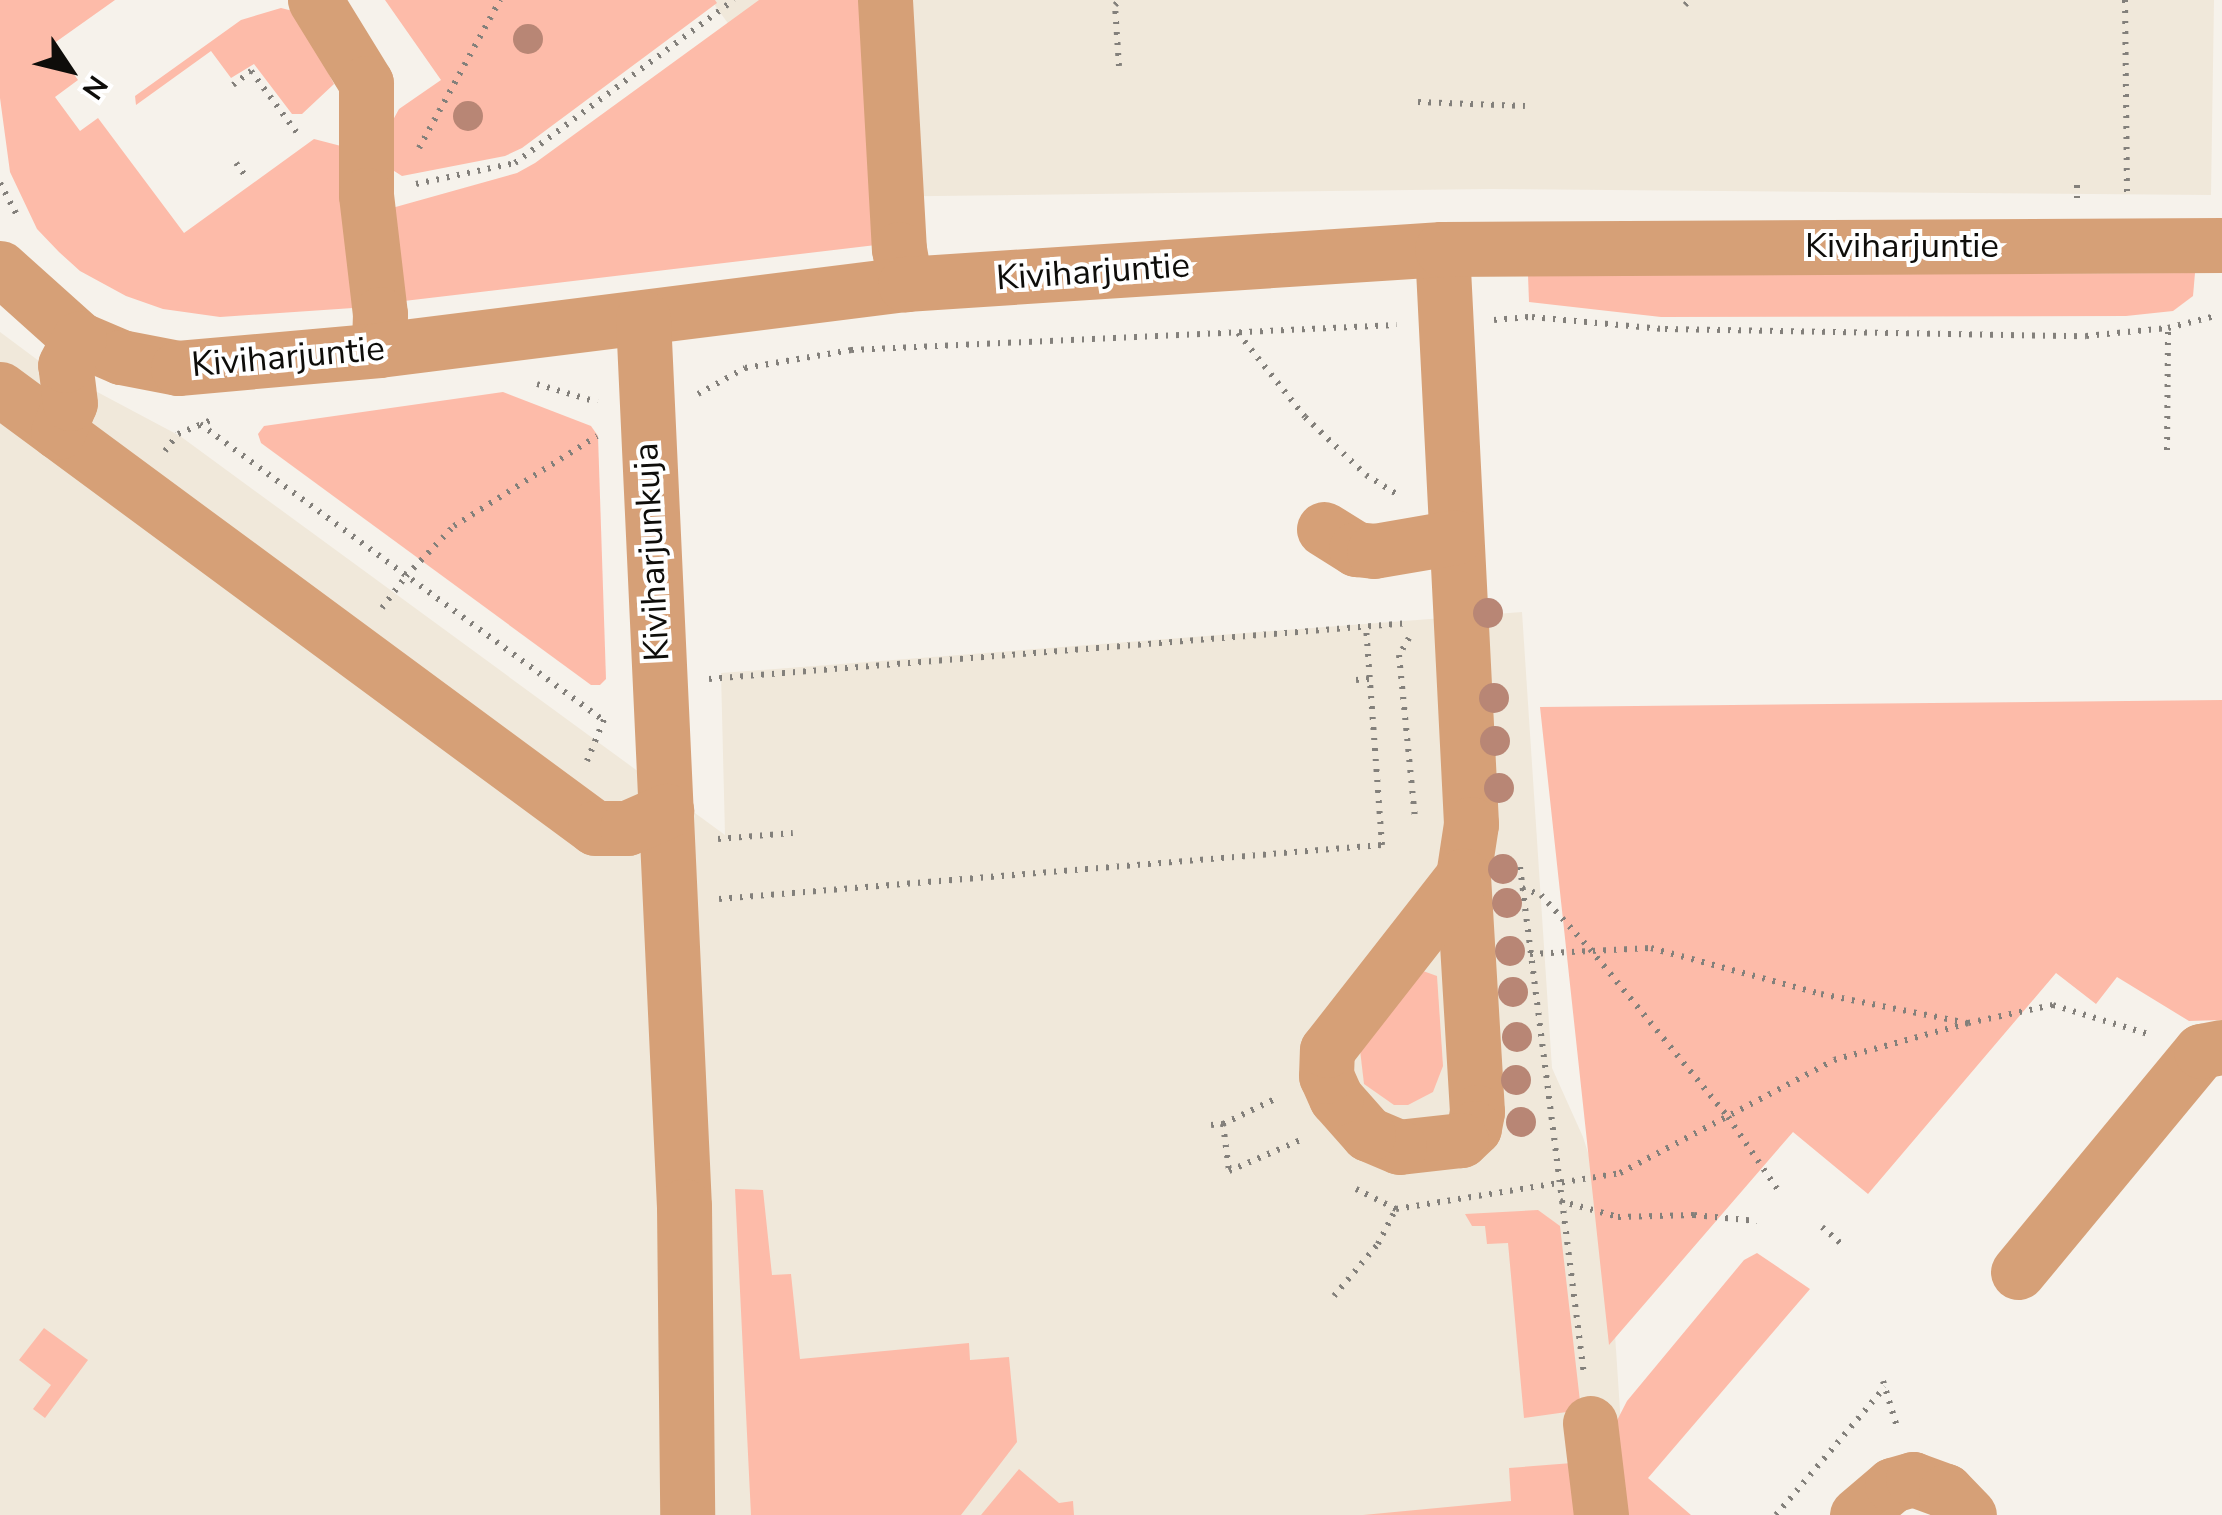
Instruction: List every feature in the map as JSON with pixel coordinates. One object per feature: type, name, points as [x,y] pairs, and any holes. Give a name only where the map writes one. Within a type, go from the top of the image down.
[{"type":"street","points":[[315,0],[366,83],[382,192],[380,350]]},
{"type":"street","points":[[885,0],[899,250],[905,284]]},
{"type":"street","name":"Kiviharjuntie","points":[[100,348],[178,368],[380,350],[905,284],[1442,249],[2222,245]]},
{"type":"street","points":[[1442,249],[1417,330],[1433,526],[1471,824],[1463,876]]},
{"type":"street","points":[[0,268],[100,348],[106,386],[64,418]]},
{"type":"street","name":"Kiviharjunkuja","points":[[643,318],[627,414],[679,812],[686,1515]]},
{"type":"street","points":[[0,389],[64,418],[595,828],[627,828],[679,812]]},
{"type":"street","points":[[1335,517],[1356,549],[1374,551],[1433,526]]},
{"type":"street","points":[[2018,1272],[2212,1049]]},
{"type":"street","points":[[1590,1423],[1601,1515]]},
{"type":"street","points":[[1857,1515],[1892,1485],[1913,1479],[1946,1490],[1969,1515]]},
{"type":"path","points":[[382,192],[500,0]]},
{"type":"path","points":[[382,192],[516,163],[734,0]]},
{"type":"path","points":[[1118,66],[1115,4],[1120,0]]},
{"type":"path","points":[[2125,0],[2127,210]]},
{"type":"path","points":[[233,84],[251,71],[300,137]]},
{"type":"path","points":[[1418,102],[1525,106]]},
{"type":"path","points":[[236,163],[246,178]]},
{"type":"path","points":[[0,214],[12,209]]},
{"type":"path","points":[[406,576],[454,526],[627,414],[688,399],[745,368],[834,352],[1237,332],[1417,330],[1532,317],[1664,329],[2086,336],[2168,328],[2215,316],[2222,322]]},
{"type":"path","points":[[2167,450],[2168,328]]},
{"type":"path","points":[[1237,332],[1305,417],[1366,475],[1412,504],[1433,526]]},
{"type":"path","points":[[521,380],[627,414]]},
{"type":"path","points":[[178,434],[227,413]]},
{"type":"path","points":[[200,424],[603,720]]},
{"type":"path","points":[[700,680],[1418,622],[1399,656],[1416,830]]},
{"type":"path","points":[[708,900],[1382,845],[1366,626]]},
{"type":"path","points":[[1356,680],[1368,679]]},
{"type":"path","points":[[679,812],[794,832]]},
{"type":"path","points":[[1522,888],[1540,896],[1590,949],[1728,1117],[1780,1193]]},
{"type":"path","points":[[1530,954],[1650,948],[1821,994],[1968,1024]]},
{"type":"path","points":[[1343,1179],[1369,1198],[1396,1209],[1557,1180],[1620,1173],[1834,1060],[2053,1005],[2212,1049]]},
{"type":"path","points":[[1274,1086],[1286,1112]]},
{"type":"path","points":[[1211,1125],[1223,1124],[1277,1098]]},
{"type":"path","points":[[1223,1124],[1229,1171],[1303,1138]]},
{"type":"path","points":[[1294,1125],[1312,1149]]},
{"type":"path","points":[[1557,1180],[1590,1423]]},
{"type":"path","points":[[1560,1201],[1618,1217],[1694,1216],[1756,1221]]},
{"type":"path","points":[[1334,1296],[1378,1244],[1396,1209]]},
{"type":"path","points":[[1822,1228],[1846,1247]]},
{"type":"path","points":[[1776,1515],[1885,1387]]},
{"type":"shaded area","points":[[0,0],[115,0],[53,44],[78,80],[55,97],[80,131],[98,118],[184,233],[314,139],[341,146],[353,308],[220,317],[163,309],[126,296],[80,271],[37,229],[10,172],[0,98]]},
{"type":"shaded area","points":[[385,0],[717,3],[522,148],[505,156],[402,176],[391,169],[393,120],[399,109],[441,80]]},
{"type":"shaded area","points":[[711,0],[2214,0],[2211,195],[1491,189],[855,197]]},
{"type":"shaded area","points":[[759,0],[868,0],[876,245],[387,303],[392,208],[517,173],[535,163]]},
{"type":"shaded area","points":[[281,8],[297,12],[334,84],[302,114],[292,114],[254,64],[231,78],[211,51],[136,105],[135,96],[241,20]]},
{"type":"shaded area","points":[[2195,273],[2193,296],[2173,311],[2126,316],[1661,317],[1529,302],[1528,275]]},
{"type":"shaded area","points":[[0,332],[39,361],[180,436],[725,835],[721,673],[1522,612],[1552,1068],[1583,1137],[1607,1212],[1626,1502],[1500,1515],[0,1515]]},
{"type":"shaded area","points":[[503,392],[591,426],[598,436],[606,679],[600,685],[591,685],[261,443],[258,434],[264,426]]},
{"type":"shaded area","points":[[2222,700],[2222,1020],[2189,1021],[2117,977],[2096,1004],[2056,973],[1868,1194],[1793,1132],[1609,1345],[1540,707]]},
{"type":"shaded area","points":[[1423,971],[1437,976],[1443,1066],[1433,1092],[1408,1105],[1394,1105],[1364,1084],[1360,1050]]},
{"type":"shaded area","points":[[735,1189],[763,1190],[772,1275],[791,1274],[800,1359],[969,1343],[970,1360],[1009,1357],[1017,1442],[961,1515],[751,1515]]},
{"type":"shaded area","points":[[1538,1210],[1560,1226],[1581,1410],[1524,1418],[1508,1243],[1487,1244],[1485,1226],[1472,1226],[1465,1214]]},
{"type":"shaded area","points":[[1757,1253],[1810,1289],[1648,1478],[1691,1515],[1615,1515],[1608,1438],[1627,1401],[1744,1260]]},
{"type":"shaded area","points":[[44,1328],[88,1360],[45,1418],[33,1409],[51,1385],[19,1360]]},
{"type":"shaded area","points":[[1585,1462],[1591,1515],[1363,1515],[1511,1501],[1509,1468]]},
{"type":"shaded area","points":[[1019,1469],[1059,1503],[1073,1501],[1074,1515],[981,1515]]}]
